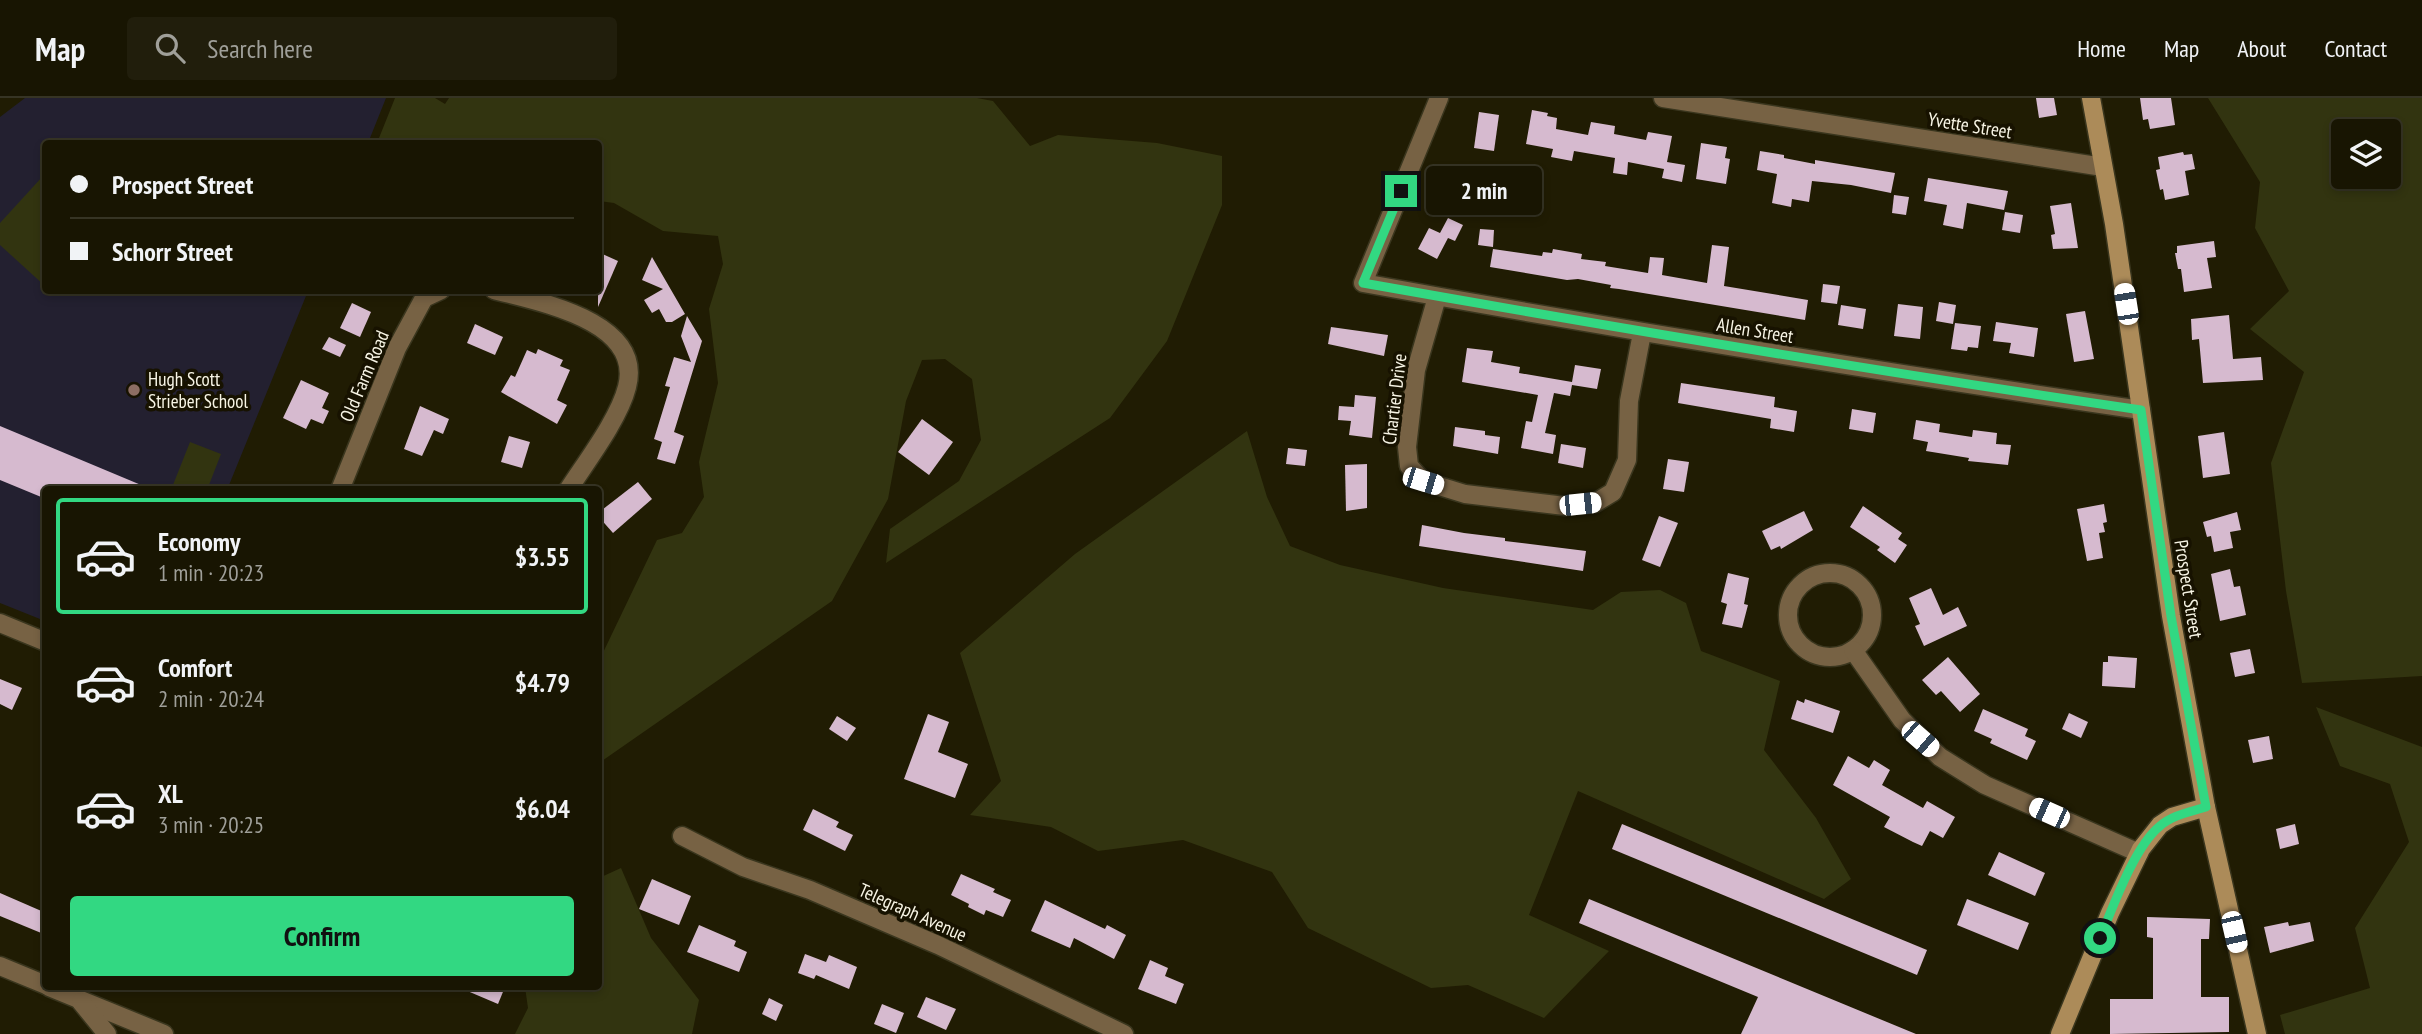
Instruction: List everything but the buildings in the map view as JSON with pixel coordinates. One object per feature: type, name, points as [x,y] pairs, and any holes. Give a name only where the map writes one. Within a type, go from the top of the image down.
[{"type":"main road","name":"Prospect Street","points":[[2091,98],[2114,224],[2171,616],[2206,807],[2258,1034]]},
{"type":"main road","points":[[2060,1034],[2110,913],[2139,853],[2160,825],[2172,817],[2206,807]]},
{"type":"street","name":"Allen Street","points":[[1438,98],[1363,283],[1853,368],[2141,410]]},
{"type":"street","name":"Yvette Street","points":[[1663,98],[2103,167]]},
{"type":"street","name":"Old Farm Road","points":[[342,486],[397,348],[424,298],[432,294]]},
{"type":"street","points":[[507,294],[582,318],[617,340],[628,359],[628,386],[617,411],[570,486]]},
{"type":"street","name":"Chartier Drive","points":[[1437,297],[1416,370],[1407,447],[1409,466],[1423,481],[1465,494],[1565,506],[1595,503],[1613,492],[1627,460],[1629,401],[1642,333]]},
{"type":"street","points":[[1821,573],[1838,573],[1853,579],[1865,591],[1871,606],[1871,623],[1865,638],[1853,650],[1838,656],[1821,656],[1806,650],[1794,638],[1788,623],[1788,606],[1794,591],[1806,579],[1821,573]]},
{"type":"street","points":[[0,623],[42,640]]},
{"type":"street","points":[[1853,650],[1902,720],[1940,757],[1985,785],[2139,853]]},
{"type":"street","name":"Telegraph Avenue","points":[[682,836],[743,867],[810,890],[938,945],[1124,1034]]},
{"type":"street","points":[[0,966],[42,984]]},
{"type":"street","points":[[57,990],[164,1034]]},
{"type":"street","points":[[79,999],[107,1034]]},
{"type":"shaded area","name":"Hugh Scott Strieber School","points":[[25,98],[386,98],[369,140],[42,140],[42,294],[307,294],[229,486],[42,486],[42,620],[0,603],[0,117]]},
{"type":"green space","points":[[395,98],[435,98],[445,104],[449,98],[977,98],[993,101],[1030,146],[1058,135],[1157,143],[1222,156],[1222,205],[1167,341],[1110,418],[886,563],[890,529],[959,481],[981,440],[972,379],[945,359],[922,360],[906,401],[888,499],[832,601],[602,761],[602,655],[657,540],[682,533],[704,497],[699,462],[718,383],[709,309],[723,264],[718,236],[663,231],[614,203],[602,201],[602,140],[378,140]]},
{"type":"green space","points":[[2208,98],[2422,98],[2422,676],[2302,683],[2286,591],[2271,463],[2304,372],[2250,329],[2289,291],[2255,228],[2260,182]]},
{"type":"green space","points":[[42,177],[42,283],[0,245],[0,223]]},
{"type":"green space","points":[[1247,431],[1267,497],[1290,546],[1340,565],[1443,588],[1593,610],[1621,592],[1660,590],[1686,603],[1701,651],[1780,681],[1764,750],[1816,818],[1851,879],[1824,899],[1578,791],[1529,915],[1609,951],[1544,1018],[1468,985],[1431,988],[1308,928],[1272,872],[1183,840],[1098,851],[1051,827],[970,815],[1001,781],[960,653],[1075,554]]},
{"type":"green space","points":[[190,442],[221,454],[209,486],[173,486]]},
{"type":"green space","points":[[2316,707],[2422,747],[2422,1034],[2285,1034],[2280,1015],[2370,988],[2355,928],[2409,842],[2390,784],[2340,766]]},
{"type":"green space","points":[[621,868],[651,938],[699,1000],[692,1034],[515,1034],[528,1008],[525,990],[602,990],[602,877]]},
{"type":"place","name":"Hugh Scott Strieber School","points":[[134,390]]},
{"type":"route","points":[[1401,191],[1363,283],[1853,368],[2141,410],[2171,616],[2206,807],[2172,817],[2150,836],[2128,874],[2100,938]]}]
